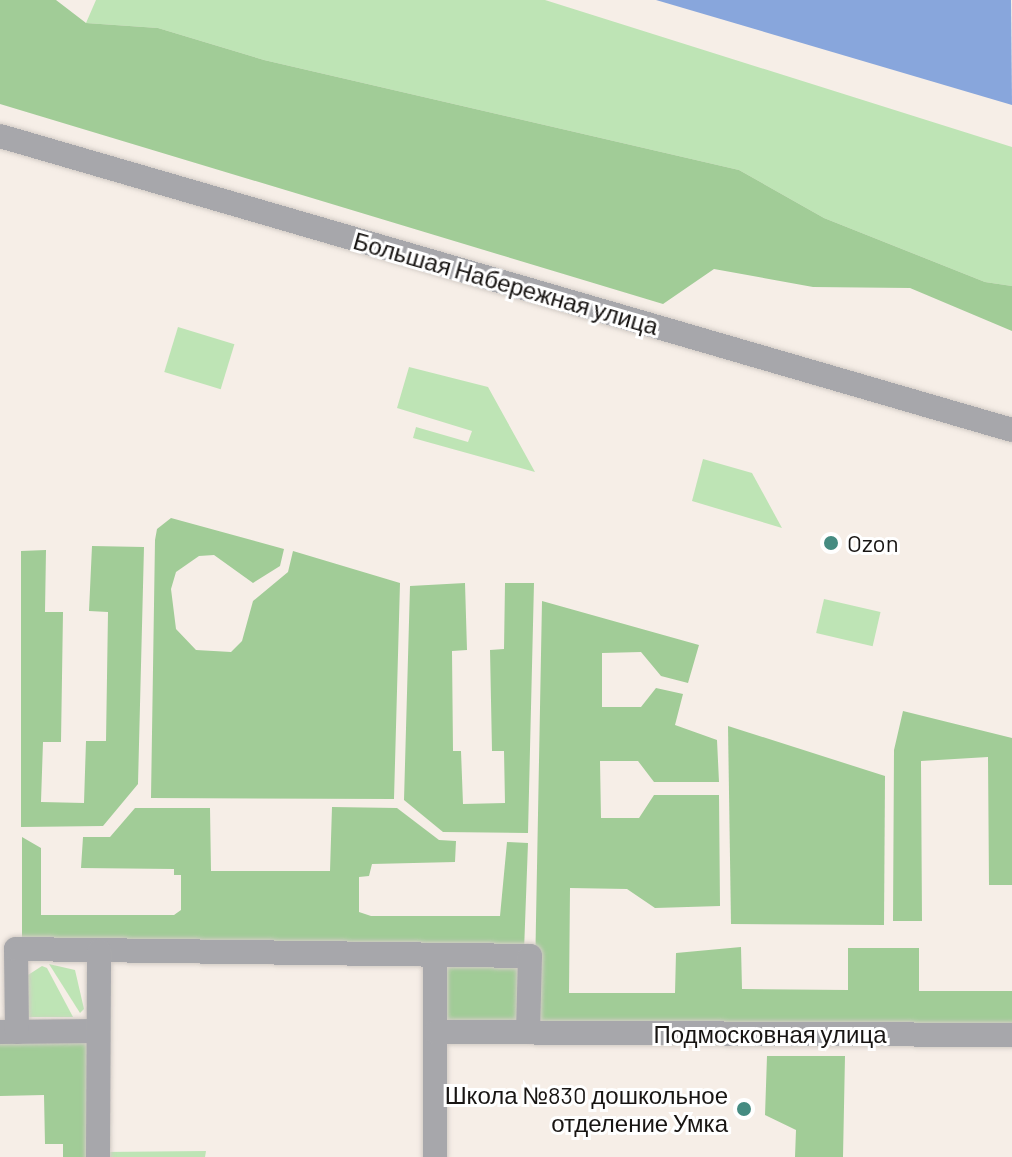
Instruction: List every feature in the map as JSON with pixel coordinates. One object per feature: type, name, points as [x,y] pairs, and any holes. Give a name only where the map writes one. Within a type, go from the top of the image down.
[{"type":"street","name":"Большая Набережная улица","points":[[0,136],[1012,430]]},
{"type":"street","points":[[98,1031],[8,1032],[16,949],[530,956],[528,1032]]},
{"type":"street","points":[[98,1157],[99,951]]},
{"type":"street","points":[[435,957],[435,1157]]},
{"type":"street","name":"Подмосковная улица","points":[[436,1032],[1012,1035]]},
{"type":"green space","points":[[0,0],[56,0],[86,23],[158,28],[264,60],[739,170],[824,218],[985,282],[1012,286],[1012,331],[910,288],[813,287],[714,269],[663,304],[0,104]]},
{"type":"green space","points":[[96,0],[545,0],[1012,147],[1012,286],[985,282],[824,218],[739,170],[264,60],[158,28],[86,23]]},
{"type":"green space","points":[[178,327],[234,344],[221,389],[164,372]]},
{"type":"green space","points":[[409,367],[488,387],[535,472],[413,438],[416,427],[468,442],[472,431],[397,408]]},
{"type":"green space","points":[[703,459],[752,473],[782,528],[692,501]]},
{"type":"green space","points":[[171,518],[284,549],[280,566],[253,583],[214,555],[199,556],[176,572],[171,589],[176,629],[196,650],[231,652],[242,641],[253,601],[288,572],[293,551],[400,583],[394,799],[151,798],[155,540],[157,529]]},
{"type":"green space","points":[[92,546],[144,547],[138,784],[103,826],[21,827],[21,551],[46,550],[45,612],[63,612],[61,742],[43,742],[41,802],[84,803],[86,741],[106,741],[108,612],[89,611]]},
{"type":"green space","points":[[465,583],[467,650],[452,651],[453,751],[461,751],[463,804],[505,803],[504,751],[492,751],[490,650],[504,649],[505,583],[534,583],[528,833],[443,832],[404,800],[410,586]]},
{"type":"green space","points":[[824,599],[881,612],[873,646],[816,633]]},
{"type":"green space","points":[[542,601],[699,645],[688,683],[661,676],[641,652],[602,653],[602,707],[641,707],[656,688],[683,694],[675,725],[717,740],[719,782],[654,782],[638,761],[600,761],[601,818],[639,818],[654,795],[719,795],[720,906],[655,908],[627,889],[570,888],[569,993],[675,993],[676,953],[741,947],[742,989],[848,990],[848,948],[919,948],[919,991],[1012,991],[1012,1030],[534,1027]]},
{"type":"green space","points":[[903,711],[1012,738],[1012,885],[989,885],[988,757],[921,761],[922,921],[893,921],[894,750]]},
{"type":"green space","points":[[728,726],[885,776],[884,925],[731,924]]},
{"type":"green space","points":[[332,807],[397,808],[439,840],[456,841],[455,862],[372,864],[369,876],[359,877],[359,912],[371,916],[500,916],[507,842],[528,843],[524,951],[22,945],[22,837],[41,848],[41,915],[174,915],[181,910],[181,875],[174,875],[174,869],[81,868],[83,837],[110,837],[135,808],[210,808],[211,871],[330,871]]},
{"type":"green space","points":[[440,962],[524,963],[523,1029],[439,1028]]},
{"type":"green space","points":[[49,964],[75,970],[84,1009],[80,1013]]},
{"type":"green space","points":[[42,966],[47,968],[73,1017],[26,1017],[28,975]]},
{"type":"green space","points":[[93,1042],[92,1157],[63,1157],[63,1144],[45,1144],[44,1095],[0,1096],[0,1043]]},
{"type":"green space","points":[[767,1056],[845,1056],[843,1157],[795,1157],[796,1130],[765,1115]]},
{"type":"green space","points":[[206,1151],[205,1157],[103,1157],[103,1152]]},
{"type":"water","points":[[656,0],[1011,0],[1012,105]]},
{"type":"place","name":"Ozon","points":[[831,543]]},
{"type":"place","name":"Школа №830 дошкольное отделение Умка","points":[[744,1109]]}]
